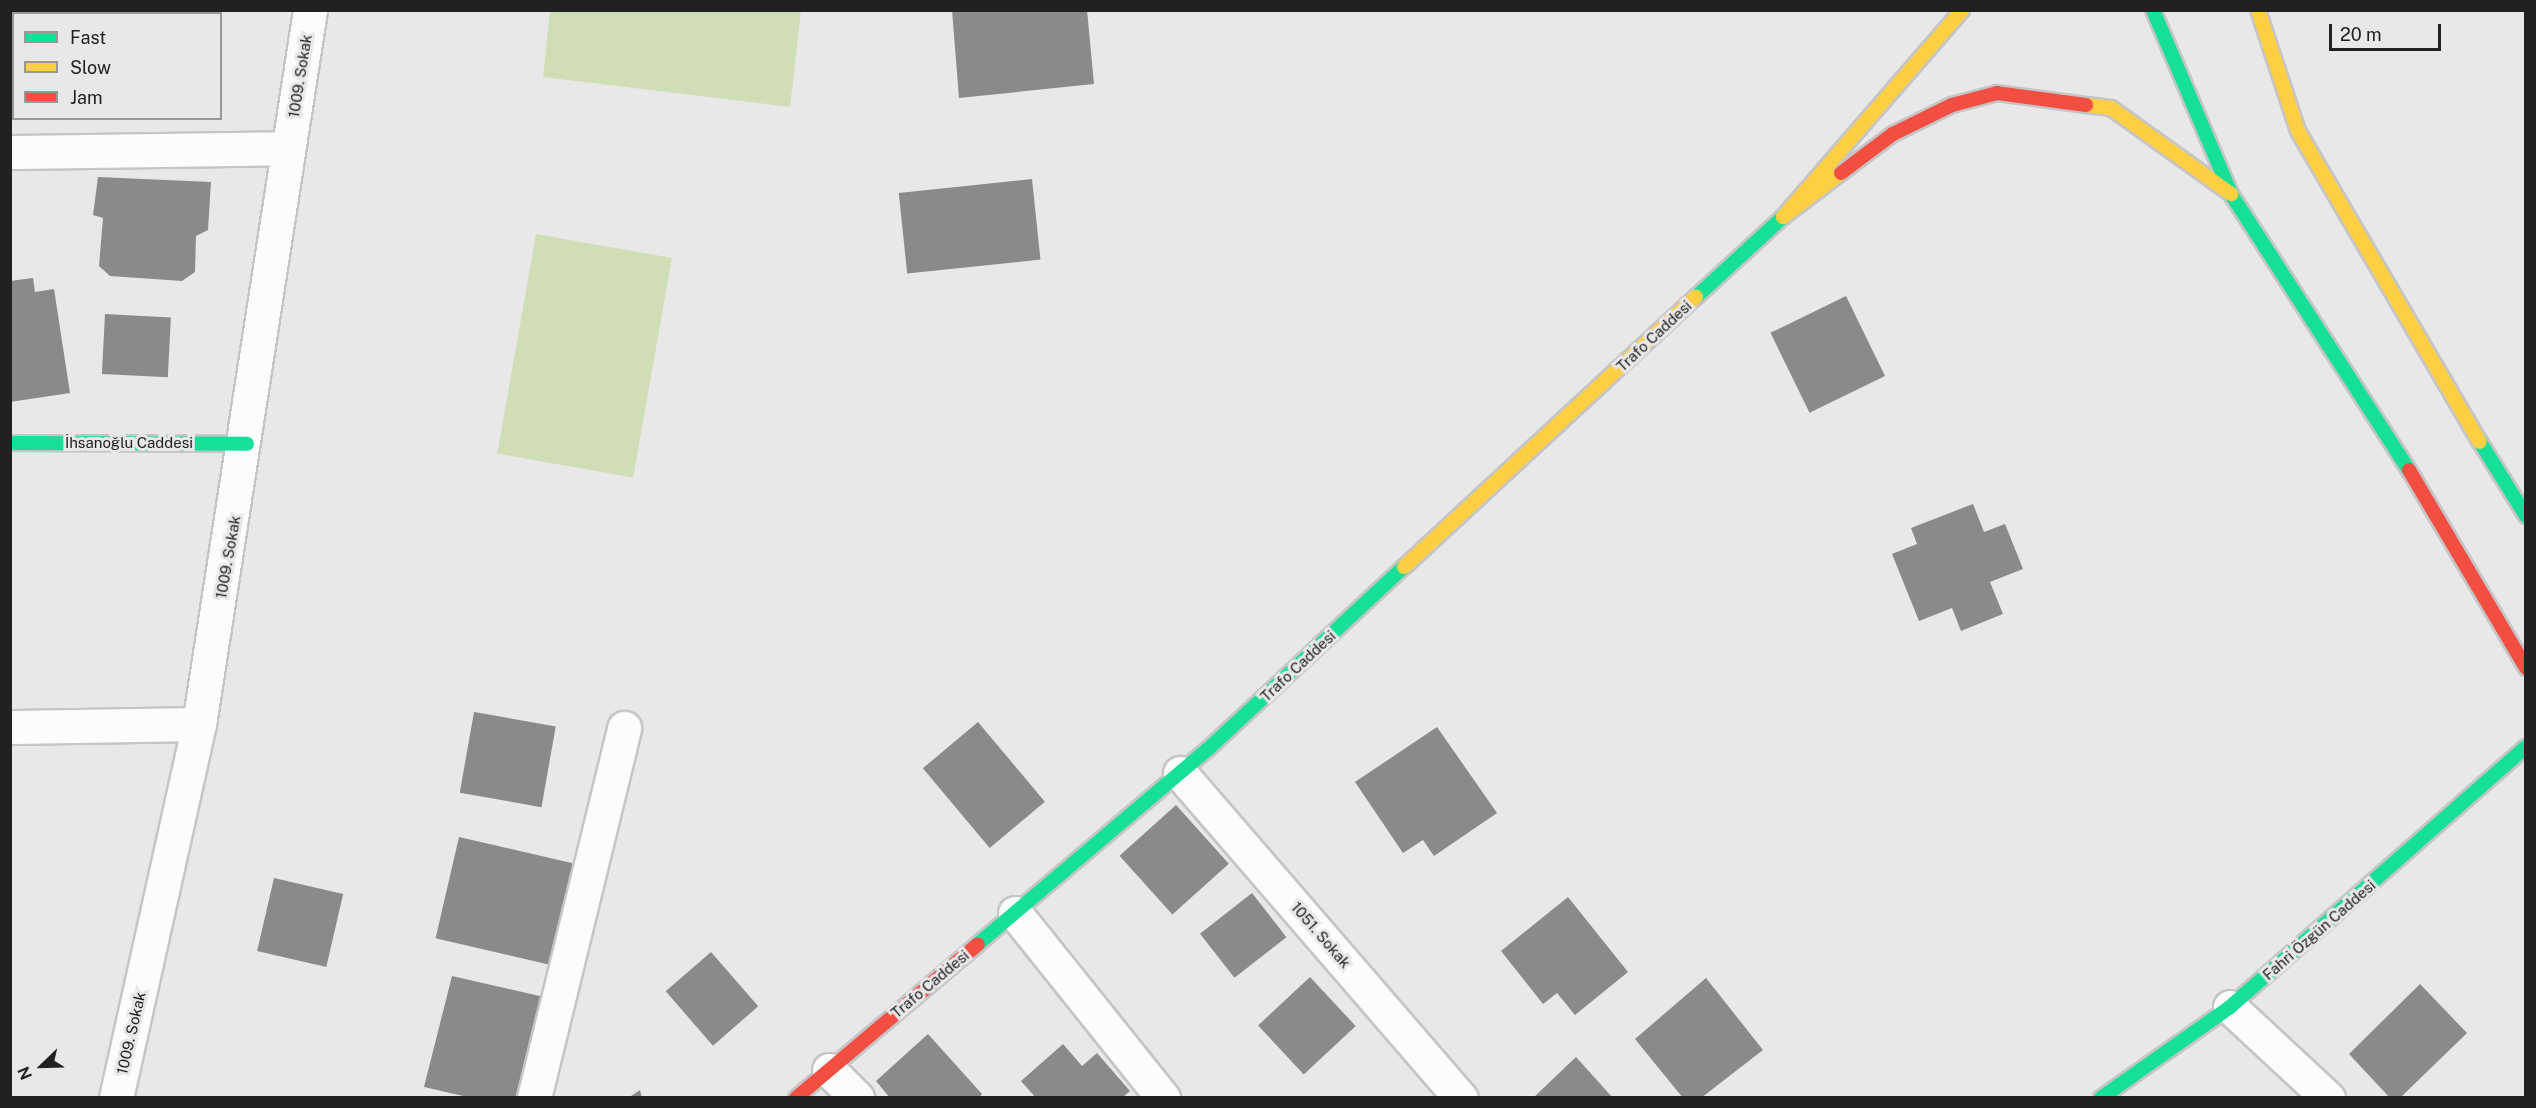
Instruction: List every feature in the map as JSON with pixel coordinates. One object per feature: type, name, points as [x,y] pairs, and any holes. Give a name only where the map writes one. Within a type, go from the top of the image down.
[{"type":"street","name":"1009. Sokak","points":[[116,1098],[199,724],[247,444],[288,148],[310,10]]},
{"type":"street","points":[[1783,217],[1962,10]]},
{"type":"street","points":[[2153,10],[2230,194],[2379,419],[2526,668]]},
{"type":"street","points":[[2258,10],[2298,131],[2417,342],[2526,516]]},
{"type":"street","points":[[1783,217],[1893,134],[1952,105],[1996,93],[2111,108],[2230,194]]},
{"type":"street","points":[[10,152],[288,148]]},
{"type":"street","name":"Trafo Caddesi","points":[[796,1098],[1180,773],[1783,217]]},
{"type":"street","name":"İhsanoğlu Caddesi","points":[[10,443],[247,444]]},
{"type":"street","points":[[10,727],[199,724]]},
{"type":"street","points":[[534,1098],[624,728]]},
{"type":"street","name":"Fahri Özgün Caddesi","points":[[2101,1098],[2230,1007],[2526,747]]},
{"type":"street","name":"1051. Sokak","points":[[1180,773],[1461,1098]]},
{"type":"street","points":[[1015,913],[1163,1098]]},
{"type":"street","points":[[2230,1007],[2328,1098]]},
{"type":"street","points":[[829,1070],[857,1098]]},
{"type":"green space","points":[[550,11],[801,11],[790,107],[543,77]]},
{"type":"green space","points":[[536,234],[672,258],[633,478],[497,454]]},
{"type":"building","points":[[10,10],[16,10],[12,12],[12,62],[10,62]]},
{"type":"building","points":[[952,10],[1087,10],[1094,84],[959,98]]},
{"type":"building","points":[[98,177],[211,182],[208,230],[196,236],[195,272],[182,281],[110,276],[99,266],[103,218],[93,215]]},
{"type":"building","points":[[1032,179],[1040,260],[907,274],[899,193]]},
{"type":"building","points":[[33,278],[35,292],[54,289],[70,393],[10,402],[10,281]]},
{"type":"building","points":[[1846,296],[1885,376],[1810,413],[1771,333]]},
{"type":"building","points":[[105,314],[171,317],[168,377],[102,374]]},
{"type":"building","points":[[1973,504],[1984,532],[2005,524],[2023,569],[1990,582],[2003,614],[1961,631],[1952,608],[1919,621],[1892,554],[1917,544],[1911,528]]},
{"type":"building","points":[[474,712],[556,726],[541,807],[460,793]]},
{"type":"building","points":[[978,722],[1045,802],[990,848],[923,768]]},
{"type":"building","points":[[1437,727],[1497,813],[1434,856],[1423,840],[1403,853],[1355,782]]},
{"type":"building","points":[[1176,805],[1229,864],[1172,915],[1120,856]]},
{"type":"building","points":[[459,837],[574,864],[551,965],[436,938]]},
{"type":"building","points":[[274,878],[343,894],[326,967],[257,951]]},
{"type":"building","points":[[1252,893],[1286,937],[1234,978],[1200,934]]},
{"type":"building","points":[[1568,897],[1628,972],[1575,1015],[1557,993],[1543,1004],[1501,951]]},
{"type":"building","points":[[711,952],[758,1006],[713,1046],[666,991]]},
{"type":"building","points":[[452,976],[544,997],[518,1098],[472,1098],[424,1087]]},
{"type":"building","points":[[1310,977],[1356,1026],[1304,1074],[1258,1025]]},
{"type":"building","points":[[1706,978],[1763,1050],[1701,1098],[1683,1098],[1635,1039]]},
{"type":"building","points":[[2420,984],[2467,1033],[2400,1098],[2390,1098],[2349,1054]]},
{"type":"building","points":[[928,1034],[982,1094],[979,1098],[890,1098],[876,1081]]},
{"type":"building","points":[[1063,1044],[1082,1066],[1097,1053],[1130,1091],[1122,1098],[1036,1098],[1021,1081]]},
{"type":"building","points":[[1576,1057],[1613,1098],[1533,1098]]},
{"type":"building","points":[[640,1090],[642,1098],[628,1098]]},
{"type":"traffic: fast","points":[[2153,10],[2231,194],[2409,470]]},
{"type":"traffic: fast","points":[[1696,297],[1783,217]]},
{"type":"traffic: fast","points":[[2480,442],[2526,516]]},
{"type":"traffic: fast","points":[[10,443],[247,444]]},
{"type":"traffic: fast","points":[[978,944],[1208,749],[1404,567]]},
{"type":"traffic: fast","points":[[2101,1098],[2230,1007],[2526,747]]},
{"type":"traffic: slow","points":[[1841,173],[1783,217],[1962,10]]},
{"type":"traffic: slow","points":[[2258,10],[2298,131],[2480,442]]},
{"type":"traffic: slow","points":[[2086,105],[2111,108],[2231,194]]},
{"type":"traffic: slow","points":[[1404,567],[1696,297]]},
{"type":"traffic: jam","points":[[1841,173],[1893,134],[1952,105],[1997,93],[2086,105]]},
{"type":"traffic: jam","points":[[2409,470],[2526,668]]},
{"type":"traffic: jam","points":[[796,1098],[978,944]]}]
